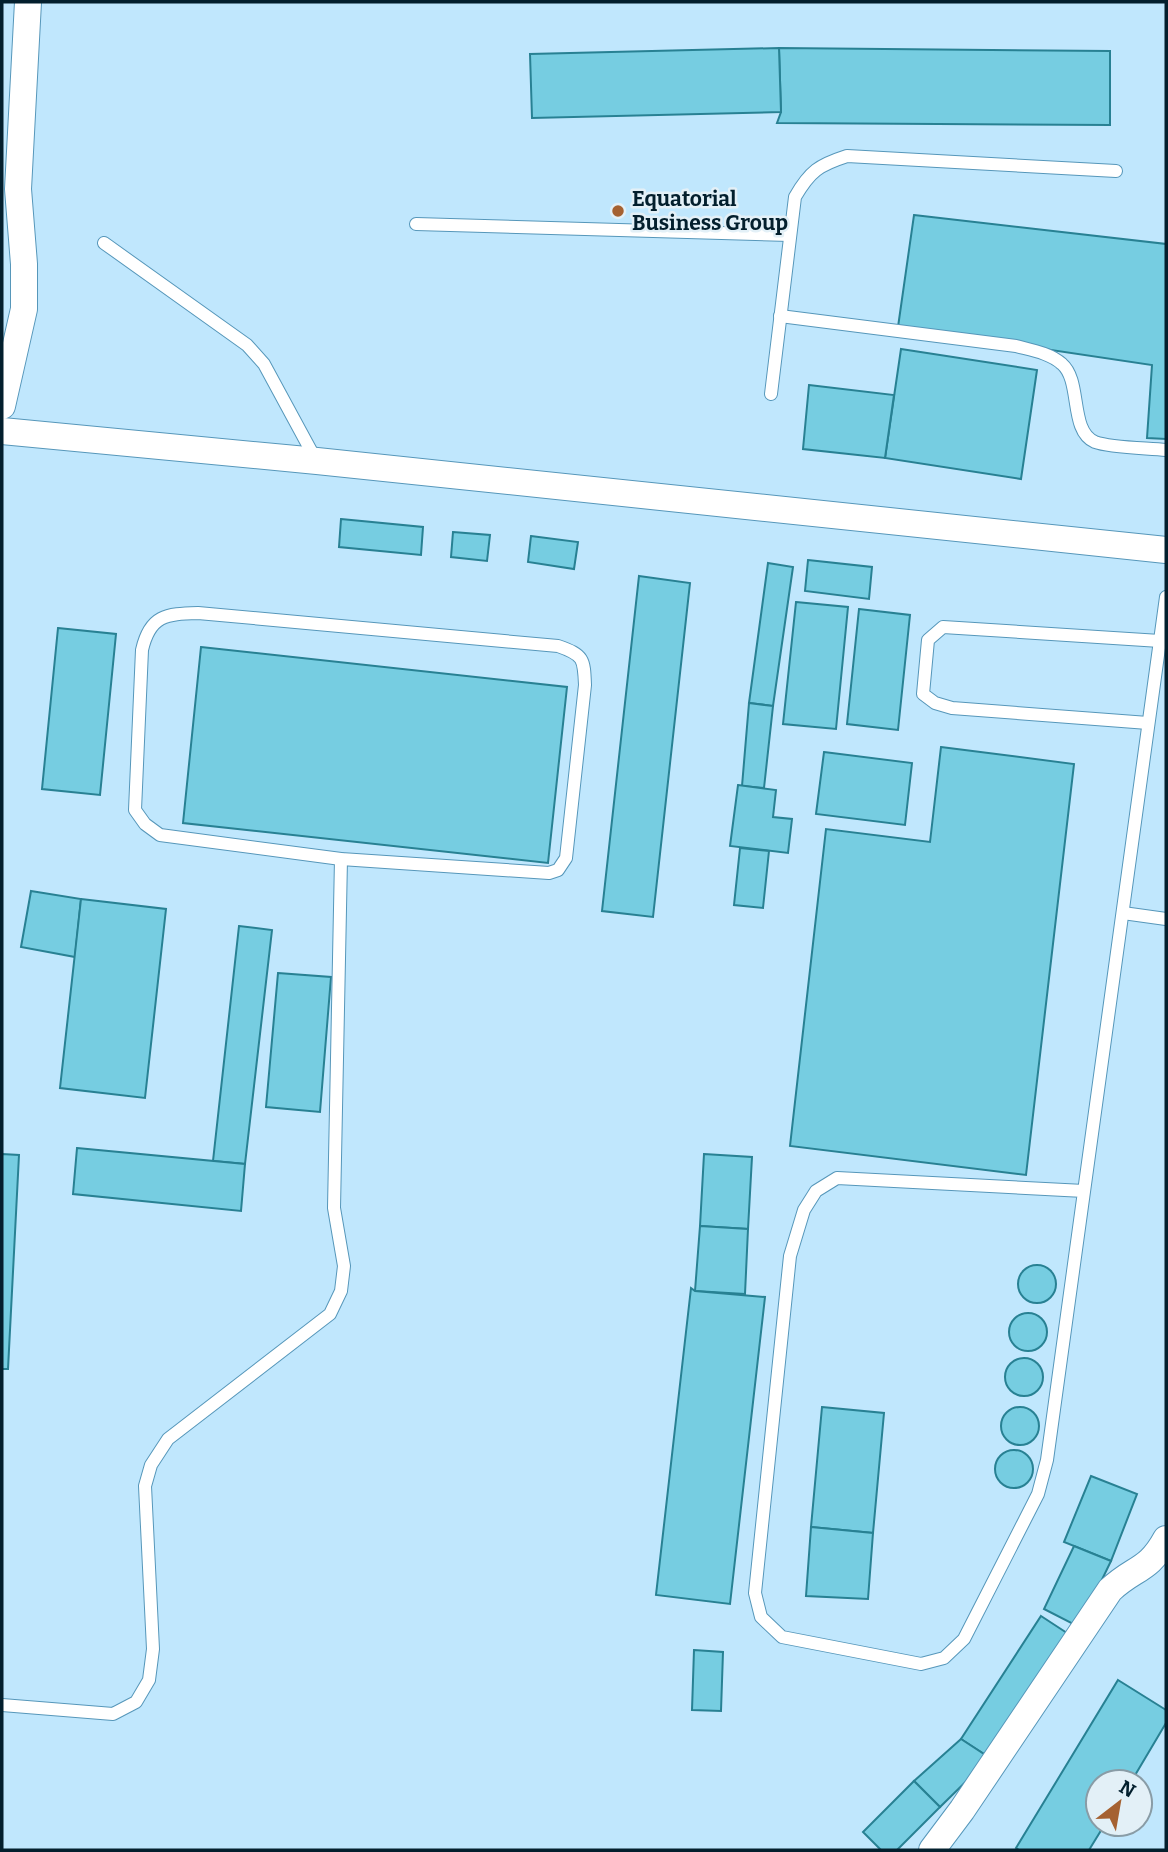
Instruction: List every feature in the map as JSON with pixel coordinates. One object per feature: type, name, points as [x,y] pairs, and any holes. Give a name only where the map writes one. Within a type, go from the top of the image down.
[{"type":"street","points":[[2,406],[24,309],[24,264],[10,188],[28,2]]},
{"type":"street","points":[[2,431],[317,461],[1166,550]]},
{"type":"street","points":[[932,1850],[962,1810],[1110,1590],[1118,1582],[1152,1562],[1166,1539]]},
{"type":"lane","points":[[771,394],[795,197],[806,178],[824,163],[848,156],[1116,171]]},
{"type":"lane","points":[[416,224],[790,236]]},
{"type":"lane","points":[[104,243],[247,345],[264,364],[317,461]]},
{"type":"lane","points":[[780,316],[1016,346],[1044,354],[1062,364],[1070,376],[1082,428],[1088,437],[1095,442],[1166,450]]},
{"type":"lane","points":[[1084,1191],[837,1178],[816,1191],[804,1210],[790,1256],[755,1592],[761,1617],[782,1637],[921,1664],[944,1658],[964,1639],[1038,1494],[1047,1460],[1166,597]]},
{"type":"lane","points":[[198,613],[558,646],[577,653],[584,664],[585,685],[565,858],[558,870],[549,873],[341,859],[160,835],[145,824],[135,810],[142,650],[146,633],[156,621],[173,614],[198,613]]},
{"type":"lane","points":[[1148,723],[952,708],[935,704],[923,694],[926,653],[928,640],[943,627],[1160,641]]},
{"type":"lane","points":[[2,1705],[113,1714],[135,1702],[149,1681],[153,1649],[145,1486],[151,1465],[168,1439],[330,1314],[341,1291],[344,1266],[334,1208],[341,859]]},
{"type":"lane","points":[[1123,913],[1166,919]]},
{"type":"building","points":[[779,48],[1110,51],[1110,125],[777,123],[781,112]]},
{"type":"building","points":[[779,48],[781,112],[532,118],[530,54]]},
{"type":"building","points":[[914,215],[1166,244],[1166,439],[1147,438],[1152,365],[898,327]]},
{"type":"building","points":[[901,349],[1037,370],[1021,479],[885,458]]},
{"type":"building","points":[[809,385],[894,395],[885,458],[803,449]]},
{"type":"building","points":[[341,519],[423,527],[421,555],[339,547]]},
{"type":"building","points":[[453,532],[490,535],[487,561],[451,557]]},
{"type":"building","points":[[531,536],[578,542],[574,569],[528,562]]},
{"type":"building","points":[[808,560],[872,567],[869,599],[805,591]]},
{"type":"building","points":[[768,563],[793,567],[773,706],[749,703]]},
{"type":"building","points":[[639,576],[690,583],[653,917],[602,911]]},
{"type":"building","points":[[796,602],[848,607],[836,729],[783,724]]},
{"type":"building","points":[[859,609],[910,615],[898,730],[847,724]]},
{"type":"building","points":[[58,628],[116,634],[100,795],[42,789]]},
{"type":"building","points":[[201,647],[567,687],[548,863],[183,823]]},
{"type":"building","points":[[749,703],[773,706],[764,788],[742,786]]},
{"type":"building","points":[[941,747],[1074,764],[1026,1175],[790,1146],[826,829],[930,842]]},
{"type":"building","points":[[824,752],[912,763],[905,825],[816,814]]},
{"type":"building","points":[[738,785],[776,790],[773,817],[792,819],[788,853],[730,846]]},
{"type":"building","points":[[740,848],[769,851],[763,908],[734,905]]},
{"type":"building","points":[[31,891],[81,899],[75,957],[21,947]]},
{"type":"building","points":[[81,899],[166,909],[145,1098],[60,1088]]},
{"type":"building","points":[[239,926],[272,930],[245,1164],[213,1161]]},
{"type":"building","points":[[278,973],[331,977],[320,1112],[266,1107]]},
{"type":"building","points":[[77,1148],[245,1164],[241,1211],[73,1194]]},
{"type":"building","points":[[2,1154],[19,1155],[8,1369],[2,1369]]},
{"type":"building","points":[[704,1154],[752,1157],[748,1229],[700,1226]]},
{"type":"building","points":[[700,1226],[748,1229],[745,1294],[695,1291]]},
{"type":"building","points":[[1037,1265],[1051,1270],[1056,1284],[1051,1298],[1037,1303],[1023,1298],[1018,1284],[1023,1270]]},
{"type":"building","points":[[691,1288],[695,1291],[765,1297],[730,1604],[656,1595]]},
{"type":"building","points":[[1028,1313],[1042,1318],[1047,1332],[1042,1346],[1028,1351],[1014,1346],[1009,1332],[1014,1318]]},
{"type":"building","points":[[1024,1358],[1038,1363],[1043,1377],[1038,1391],[1024,1396],[1010,1391],[1005,1377],[1010,1363]]},
{"type":"building","points":[[822,1407],[884,1413],[873,1533],[811,1527]]},
{"type":"building","points":[[1020,1407],[1034,1412],[1039,1426],[1034,1440],[1020,1445],[1006,1440],[1001,1426],[1006,1412]]},
{"type":"building","points":[[1014,1450],[1028,1455],[1033,1469],[1028,1483],[1014,1488],[1000,1483],[995,1469],[1000,1455]]},
{"type":"building","points":[[1091,1476],[1137,1494],[1111,1561],[1064,1542]]},
{"type":"building","points":[[811,1527],[873,1533],[868,1599],[806,1596]]},
{"type":"building","points":[[1074,1546],[1111,1561],[1079,1627],[1044,1609]]},
{"type":"building","points":[[1041,1616],[1070,1635],[990,1758],[961,1739]]},
{"type":"building","points":[[694,1650],[723,1652],[721,1711],[692,1710]]},
{"type":"building","points":[[1118,1680],[1166,1710],[1166,1723],[1139,1768],[1084,1768],[1084,1838],[1096,1838],[1089,1850],[1016,1848]]},
{"type":"building","points":[[961,1739],[990,1758],[940,1807],[914,1781]]},
{"type":"building","points":[[914,1781],[940,1807],[897,1850],[881,1850],[863,1832]]},
{"type":"place","name":"Equatorial Business Group","points":[[618,211]]}]
